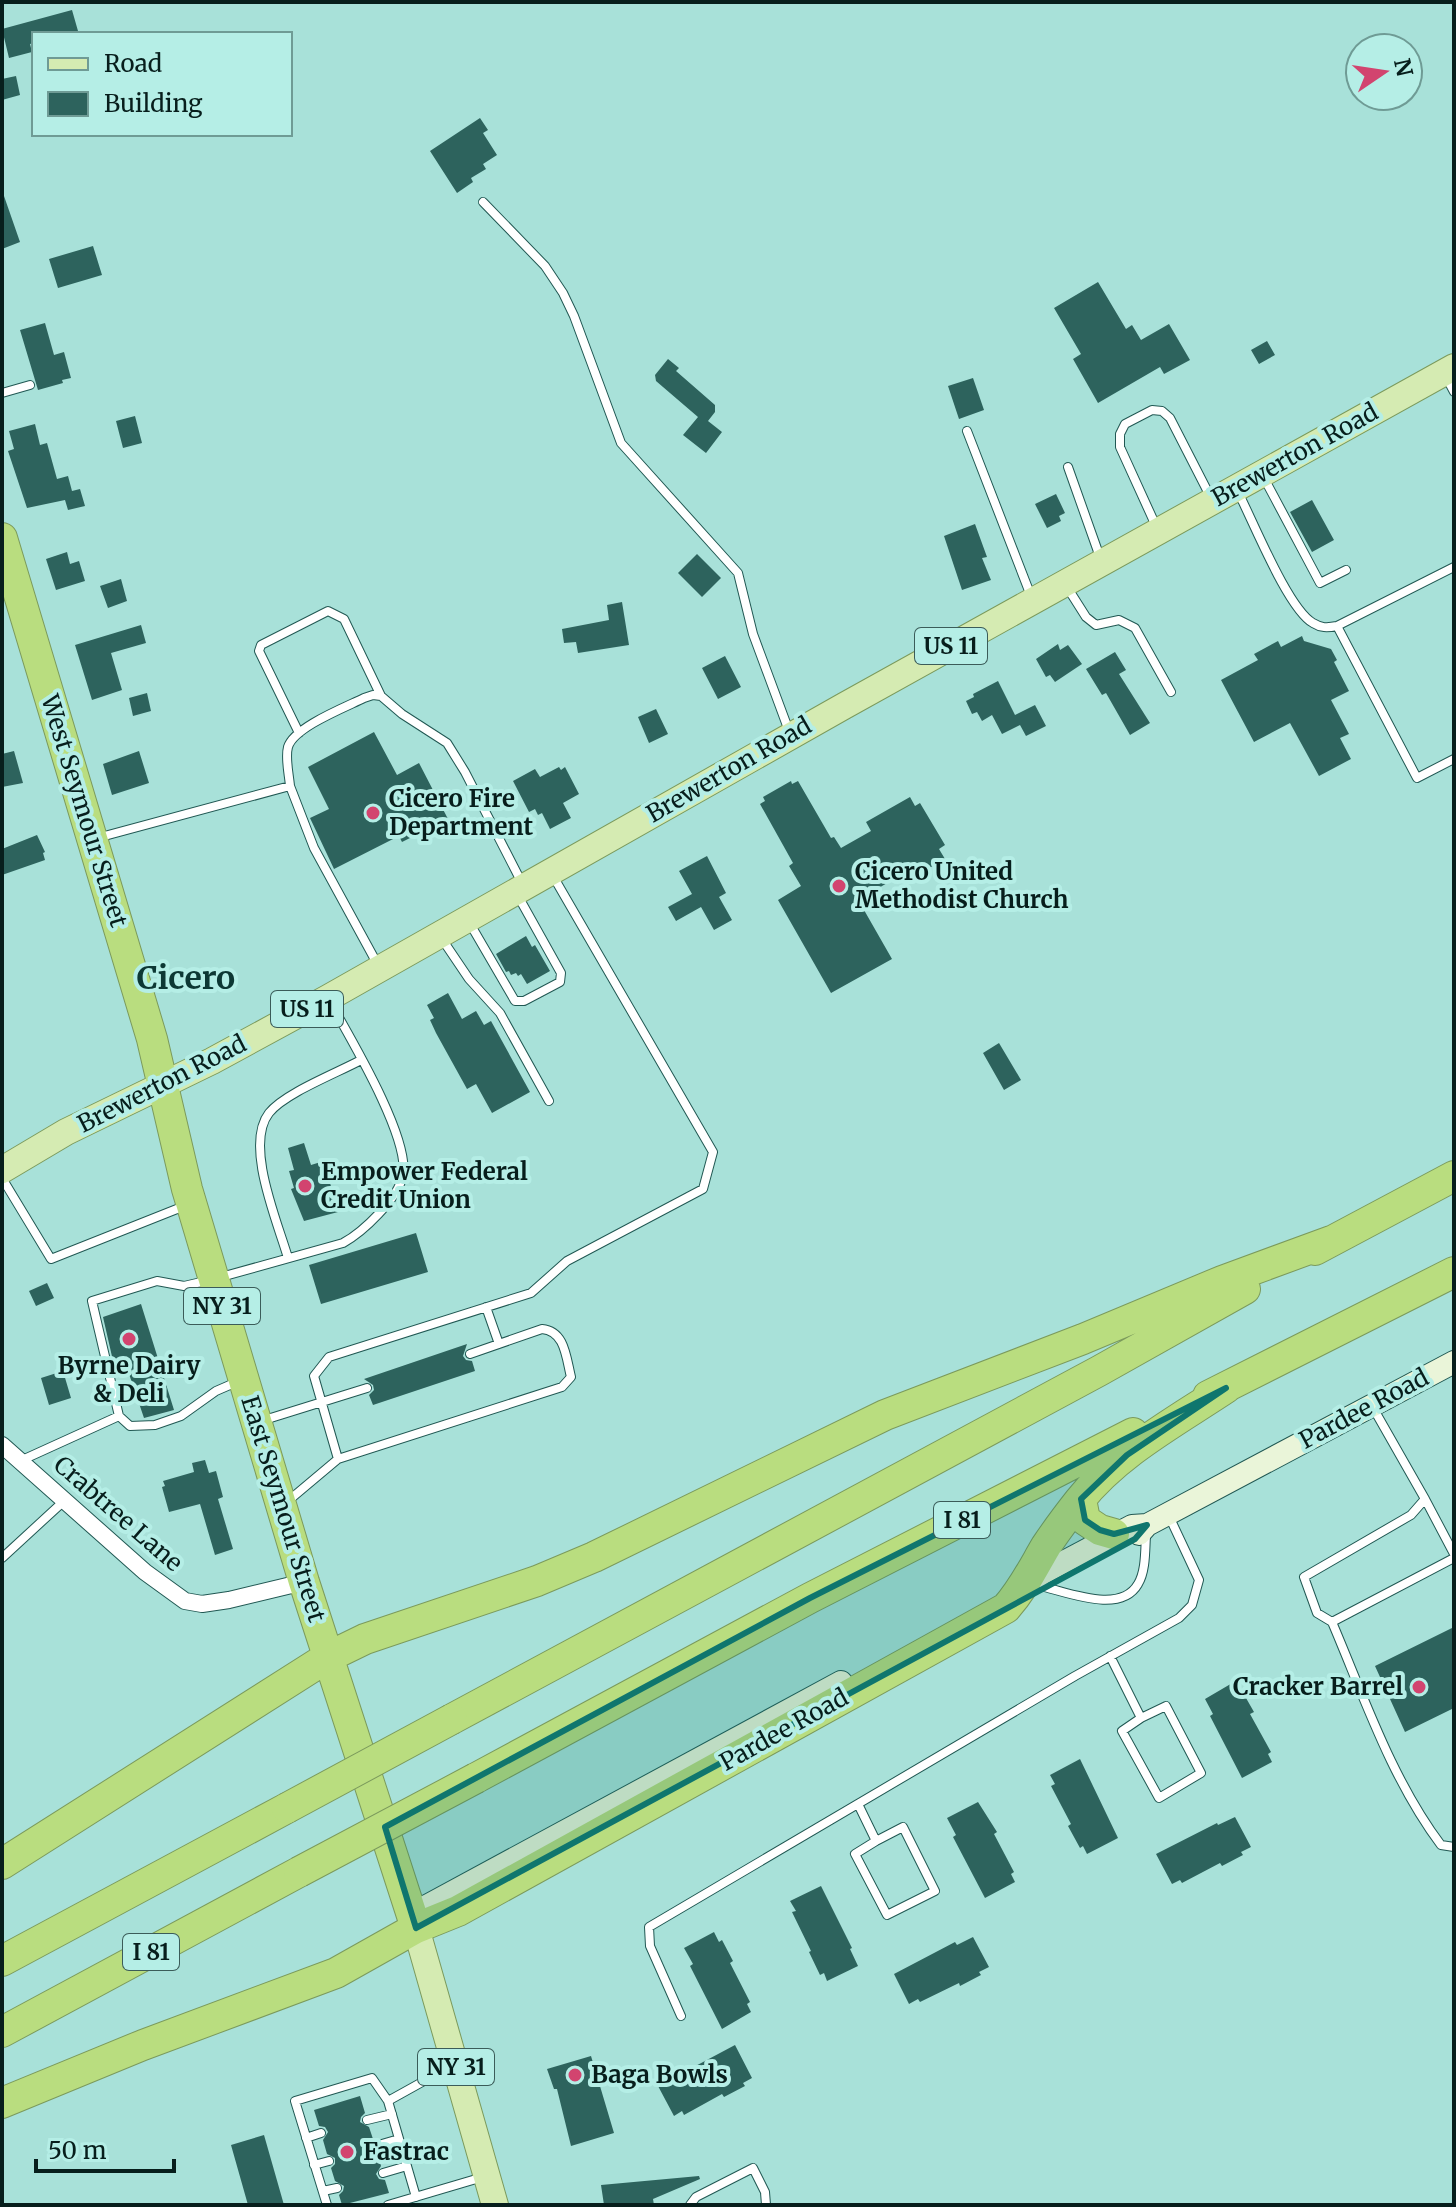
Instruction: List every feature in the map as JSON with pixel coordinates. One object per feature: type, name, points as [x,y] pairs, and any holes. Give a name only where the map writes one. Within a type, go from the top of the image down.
[{"type":"highway","name":"West Seymour Street","points":[[2,538],[152,1039],[163,1085]]},
{"type":"highway","name":"East Seymour Street","points":[[163,1085],[192,1203],[281,1506],[414,1921]]},
{"type":"highway","name":"I 81","points":[[2,1961],[1099,1371],[1454,1176]]},
{"type":"highway","points":[[2,1864],[328,1657],[365,1639],[537,1581],[594,1557],[885,1415],[1331,1241]]},
{"type":"highway","name":"I 81","points":[[2,2032],[810,1598],[1454,1272]]},
{"type":"highway","points":[[1036,1584],[1048,1544],[1103,1474],[1226,1388]]},
{"type":"highway","points":[[1081,1499],[1085,1520],[1100,1530],[1114,1534]]},
{"type":"highway","name":"Pardee Road","points":[[414,1921],[458,1911],[1006,1608],[1036,1584]]},
{"type":"highway","points":[[2,2103],[143,2045],[336,1973],[414,1921]]},
{"type":"main road","name":"Brewerton Road","points":[[2,1170],[66,1132],[328,998],[1212,501],[1450,377]]},
{"type":"main road","name":"NY 31","points":[[414,1921],[495,2205]]},
{"type":"street","name":"Pardee Road","points":[[414,1921],[1036,1584],[1135,1539],[1147,1525],[1454,1362]]},
{"type":"street","name":"Crabtree Lane","points":[[2,1445],[145,1572],[185,1601],[202,1604],[229,1600],[304,1582]]},
{"type":"street","name":"Pardee Road","points":[[1036,1584],[1114,1534],[1132,1526],[1147,1525]]},
{"type":"lane","points":[[483,202],[545,266],[563,293],[621,443],[738,573],[753,634],[791,735]]},
{"type":"lane","points":[[2,393],[30,385]]},
{"type":"lane","points":[[1158,531],[1120,447],[1120,434],[1125,424],[1152,410],[1162,411],[1170,418],[1212,501]]},
{"type":"lane","points":[[967,431],[1033,601]]},
{"type":"lane","points":[[1068,467],[1102,562]]},
{"type":"lane","points":[[1261,474],[1320,583],[1346,570]]},
{"type":"lane","points":[[1236,488],[1295,606],[1310,622],[1324,628],[1337,626],[1454,567]]},
{"type":"lane","points":[[1064,583],[1086,617],[1096,625],[1119,620],[1135,628],[1171,692]]},
{"type":"lane","points":[[299,733],[259,651],[261,645],[328,611],[344,619],[381,696],[402,714],[447,743],[461,763],[561,973],[560,982],[524,1001],[515,1001],[467,919]]},
{"type":"lane","points":[[1337,626],[1417,778],[1454,759]]},
{"type":"lane","points":[[380,968],[314,848],[290,786],[288,747],[299,733],[364,698],[381,696]]},
{"type":"lane","points":[[92,839],[290,786]]},
{"type":"lane","points":[[338,1459],[314,1376],[329,1357],[531,1293],[567,1261],[703,1189],[713,1152],[550,872]]},
{"type":"lane","points":[[439,935],[469,979],[500,1013],[549,1101]]},
{"type":"lane","points":[[244,1379],[216,1391],[181,1416],[155,1425],[130,1426],[119,1416],[92,1301],[157,1281],[184,1286],[343,1243],[361,1233],[394,1193],[403,1178],[400,1146],[383,1103],[328,998]]},
{"type":"lane","points":[[288,1258],[260,1157],[260,1134],[267,1115],[282,1101],[361,1060]]},
{"type":"lane","points":[[2,1178],[51,1259],[192,1203]]},
{"type":"lane","points":[[486,1307],[499,1344]]},
{"type":"lane","points":[[281,1506],[338,1459],[562,1387],[571,1377],[560,1338],[552,1330],[542,1329],[470,1354]]},
{"type":"lane","points":[[257,1422],[367,1388]]},
{"type":"lane","points":[[1332,1622],[1454,1556],[1372,1405]]},
{"type":"lane","points":[[20,1461],[119,1416]]},
{"type":"lane","points":[[1425,1499],[1411,1515],[1304,1577],[1317,1613],[1332,1622],[1379,1733],[1421,1819],[1441,1845],[1454,1847]]},
{"type":"lane","points":[[2,1558],[65,1500]]},
{"type":"lane","points":[[681,2016],[650,1946],[649,1927],[1179,1618],[1192,1605],[1199,1580],[1168,1514]]},
{"type":"lane","points":[[1036,1584],[1092,1598],[1117,1600],[1129,1594],[1139,1583],[1143,1570],[1147,1525]]},
{"type":"lane","points":[[1110,1656],[1141,1718]]},
{"type":"lane","points":[[1166,1706],[1201,1773],[1159,1798],[1122,1731],[1141,1718],[1166,1706]]},
{"type":"lane","points":[[858,1804],[876,1841]]},
{"type":"lane","points":[[903,1827],[935,1891],[887,1915],[855,1854],[876,1841],[903,1827]]},
{"type":"lane","points":[[388,2101],[455,2064]]},
{"type":"lane","points":[[327,2205],[295,2101],[372,2078],[388,2101],[416,2197]]},
{"type":"lane","points":[[367,2120],[392,2114]]},
{"type":"lane","points":[[306,2138],[321,2133]]},
{"type":"lane","points":[[375,2146],[399,2139]]},
{"type":"lane","points":[[314,2165],[329,2161]]},
{"type":"lane","points":[[383,2173],[407,2166]]},
{"type":"lane","points":[[690,2205],[696,2197],[753,2168],[765,2192],[766,2205]]},
{"type":"lane","points":[[388,2205],[487,2176]]},
{"type":"lane","points":[[323,2191],[337,2188]]},
{"type":"highlighted area","points":[[1226,1388],[1127,1455],[1081,1499],[1085,1520],[1100,1530],[1114,1534],[1147,1525],[1135,1539],[416,1928],[385,1827],[810,1598]]},
{"type":"building","points":[[72,10],[78,31],[32,32],[32,52],[9,58],[2,29]]},
{"type":"building","points":[[16,76],[20,95],[2,100],[2,79]]},
{"type":"building","points":[[480,118],[488,130],[483,133],[497,155],[483,164],[486,169],[471,178],[473,182],[457,193],[430,151]]},
{"type":"building","points":[[2,196],[20,242],[2,249]]},
{"type":"building","points":[[93,246],[102,275],[58,288],[49,259]]},
{"type":"building","points":[[1098,282],[1126,329],[1132,325],[1141,340],[1169,324],[1190,360],[1164,374],[1160,367],[1098,403],[1073,359],[1081,354],[1054,308]]},
{"type":"building","points":[[45,323],[54,355],[64,352],[71,378],[38,390],[20,330]]},
{"type":"building","points":[[1267,341],[1275,355],[1259,364],[1251,350]]},
{"type":"building","points":[[668,359],[679,368],[676,371],[715,405],[715,412],[708,421],[722,432],[706,453],[683,435],[698,417],[656,381],[655,375]]},
{"type":"building","points":[[973,378],[984,410],[959,419],[948,386]]},
{"type":"building","points":[[135,416],[142,443],[123,448],[116,421]]},
{"type":"building","points":[[35,424],[40,445],[47,443],[57,479],[68,476],[72,491],[80,489],[85,506],[68,510],[65,500],[27,508],[8,451],[14,449],[9,431]]},
{"type":"building","points":[[1056,494],[1065,513],[1059,516],[1061,521],[1047,528],[1035,504]]},
{"type":"building","points":[[1312,500],[1334,540],[1312,552],[1290,512]]},
{"type":"building","points":[[975,524],[987,557],[982,558],[991,580],[962,590],[944,536]]},
{"type":"building","points":[[67,552],[70,564],[79,561],[85,581],[56,590],[46,559]]},
{"type":"building","points":[[697,554],[721,578],[702,597],[678,573]]},
{"type":"building","points":[[121,579],[127,601],[108,608],[100,586]]},
{"type":"building","points":[[622,602],[629,645],[578,653],[576,642],[564,643],[562,629],[609,620],[607,605]]},
{"type":"building","points":[[141,625],[146,643],[111,653],[122,690],[92,700],[75,645]]},
{"type":"building","points":[[1302,636],[1304,641],[1331,649],[1349,691],[1331,700],[1349,734],[1340,738],[1351,759],[1319,776],[1290,723],[1254,742],[1221,680],[1258,660],[1254,654],[1278,641],[1281,647]]},
{"type":"building","points":[[1058,644],[1060,650],[1068,645],[1082,664],[1055,682],[1050,675],[1046,677],[1036,659]]},
{"type":"building","points":[[1115,652],[1126,670],[1119,674],[1150,723],[1130,735],[1106,693],[1102,695],[1086,669]]},
{"type":"building","points":[[725,656],[741,687],[718,699],[702,668]]},
{"type":"building","points":[[998,681],[1015,715],[1035,705],[1046,726],[1026,736],[1020,725],[1002,734],[992,715],[982,721],[977,712],[972,714],[966,701]]},
{"type":"building","points":[[147,693],[151,711],[133,716],[129,698]]},
{"type":"building","points":[[656,709],[668,734],[649,743],[638,717]]},
{"type":"building","points":[[374,732],[397,775],[419,763],[448,819],[402,842],[399,836],[334,869],[310,818],[329,809],[308,767]]},
{"type":"building","points":[[14,751],[23,783],[2,787],[2,754]]},
{"type":"building","points":[[139,751],[149,783],[112,795],[103,764]]},
{"type":"building","points":[[559,767],[561,770],[565,767],[579,794],[563,803],[571,818],[550,829],[542,813],[538,815],[535,809],[529,812],[513,781],[535,769],[540,777]]},
{"type":"building","name":"Cicero United Methodist Church","points":[[791,781],[792,784],[798,781],[831,838],[834,837],[841,848],[871,831],[866,822],[910,797],[915,806],[920,803],[945,845],[939,849],[945,859],[905,882],[901,875],[870,893],[872,897],[860,903],[892,959],[831,993],[778,900],[801,886],[789,866],[793,863],[760,804],[765,801],[763,797]]},
{"type":"building","points":[[37,835],[45,852],[45,860],[2,875],[2,849]]},
{"type":"building","points":[[707,856],[726,893],[719,897],[732,920],[714,930],[701,907],[676,921],[668,907],[692,894],[679,871]]},
{"type":"building","points":[[526,936],[550,971],[527,984],[521,974],[506,972],[496,954]]},
{"type":"building","points":[[448,993],[462,1019],[476,1011],[484,1025],[491,1021],[530,1092],[492,1113],[476,1084],[467,1089],[436,1033],[430,1020],[434,1018],[427,1005]]},
{"type":"building","points":[[999,1043],[1021,1080],[1004,1090],[983,1053]]},
{"type":"building","points":[[304,1143],[311,1165],[324,1161],[338,1212],[304,1221],[291,1189],[294,1188],[289,1171],[294,1170],[288,1148]]},
{"type":"building","points":[[416,1233],[428,1272],[321,1304],[309,1265]]},
{"type":"building","points":[[47,1283],[54,1298],[36,1306],[29,1291]]},
{"type":"building","name":"Byrne Dairy & Deli","points":[[141,1304],[174,1410],[144,1418],[128,1371],[116,1374],[103,1317]]},
{"type":"building","points":[[467,1344],[463,1356],[472,1361],[475,1371],[373,1405],[369,1395],[374,1390],[373,1385],[364,1379]]},
{"type":"building","points":[[63,1371],[71,1398],[49,1405],[41,1378]]},
{"type":"building","points":[[205,1460],[209,1473],[216,1471],[223,1497],[218,1499],[233,1549],[215,1555],[200,1504],[169,1512],[162,1487],[165,1486],[163,1481],[194,1472],[192,1463]]},
{"type":"building","name":"Cracker Barrel","points":[[1454,1627],[1454,1708],[1405,1732],[1375,1666]]},
{"type":"building","points":[[1234,1682],[1254,1712],[1250,1714],[1271,1752],[1268,1754],[1272,1762],[1242,1778],[1210,1716],[1213,1714],[1205,1699]]},
{"type":"building","points":[[1080,1759],[1118,1838],[1087,1854],[1083,1846],[1080,1848],[1068,1826],[1071,1824],[1051,1786],[1055,1784],[1050,1775]]},
{"type":"building","points":[[978,1802],[997,1832],[994,1834],[1014,1872],[1011,1874],[1015,1882],[985,1898],[953,1837],[956,1835],[947,1818]]},
{"type":"building","points":[[1235,1817],[1251,1847],[1222,1866],[1220,1863],[1182,1883],[1180,1880],[1172,1884],[1156,1854]]},
{"type":"building","points":[[821,1886],[858,1966],[827,1981],[824,1973],[820,1975],[809,1952],[790,1901]]},
{"type":"building","points":[[714,1932],[733,1961],[730,1963],[750,2002],[747,2004],[751,2012],[722,2029],[684,1948]]},
{"type":"building","points":[[973,1937],[989,1967],[960,1986],[959,1983],[920,2002],[918,1999],[909,2004],[894,1974],[955,1942],[957,1945]]},
{"type":"building","points":[[735,2045],[752,2078],[743,2083],[745,2086],[724,2097],[722,2094],[684,2115],[682,2111],[674,2116],[658,2086]]},
{"type":"building","points":[[591,2056],[614,2133],[571,2146],[557,2089],[554,2089],[547,2069]]},
{"type":"building","points":[[360,2096],[365,2113],[360,2122],[369,2127],[373,2139],[368,2144],[369,2149],[377,2153],[381,2166],[376,2174],[379,2179],[385,2180],[389,2193],[342,2205],[339,2195],[344,2186],[335,2181],[331,2168],[335,2158],[327,2154],[323,2140],[328,2132],[325,2127],[319,2126],[314,2110]]},
{"type":"building","points":[[264,2135],[284,2205],[248,2205],[231,2145]]},
{"type":"building","points":[[699,2176],[700,2179],[653,2199],[654,2205],[604,2205],[601,2185]]},
{"type":"place","name":"Cicero Fire Department","points":[[373,813]]},
{"type":"place","name":"Cicero United Methodist Church","points":[[839,886]]},
{"type":"place","name":"Empower Federal Credit Union","points":[[305,1186]]},
{"type":"place","name":"Byrne Dairy & Deli","points":[[129,1339]]},
{"type":"place","name":"Cracker Barrel","points":[[1419,1687]]},
{"type":"place","name":"Baga Bowls","points":[[575,2075]]},
{"type":"place","name":"Fastrac","points":[[347,2152]]},
{"type":"district","name":"Cicero","points":[[186,978]]}]
